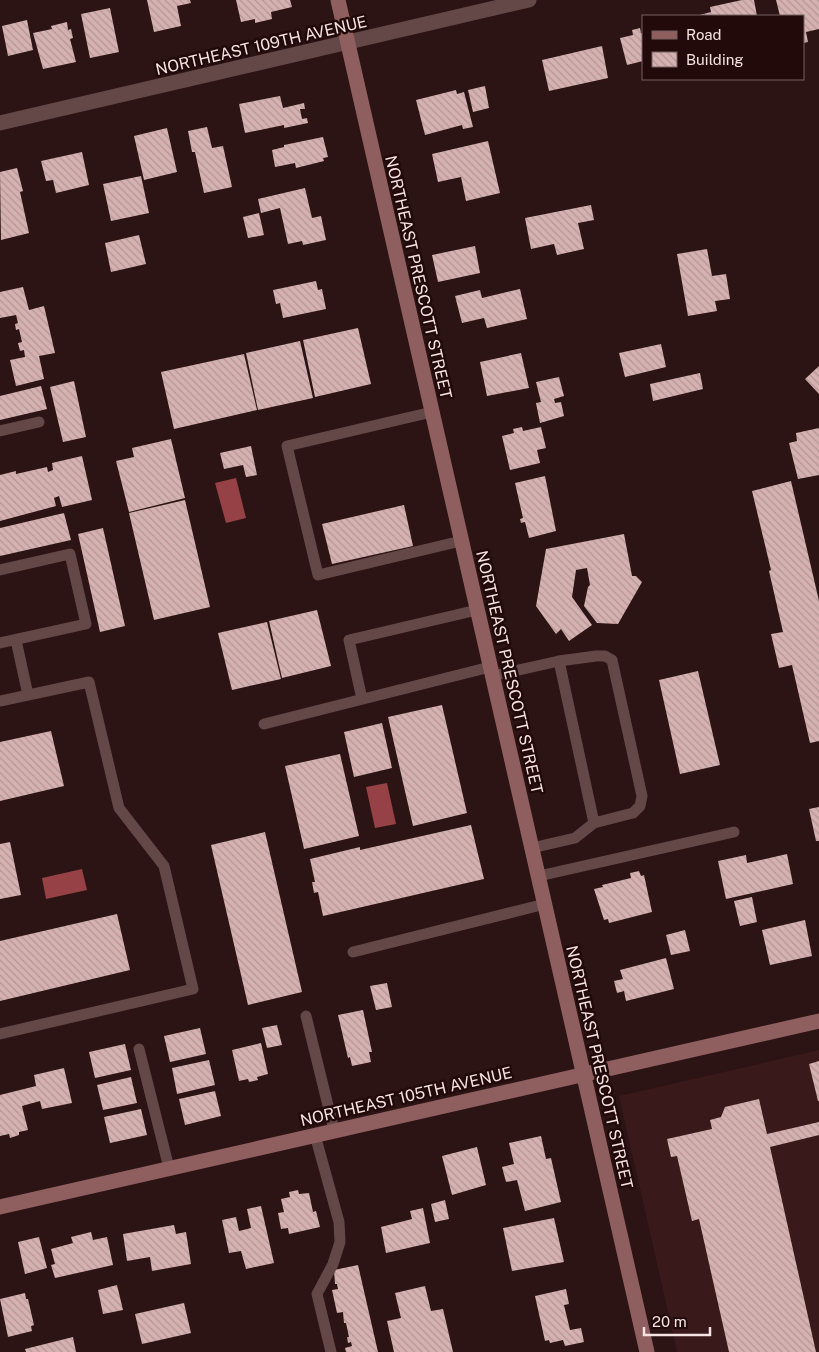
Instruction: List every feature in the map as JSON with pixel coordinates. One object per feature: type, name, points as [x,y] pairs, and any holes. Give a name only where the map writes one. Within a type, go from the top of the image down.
[{"type":"street","name":"NORTHEAST PRESCOTT STREET","points":[[338,0],[647,1352]]},
{"type":"street","name":"NORTHEAST 109TH AVENUE","points":[[0,123],[529,0]]},
{"type":"street","name":"NORTHEAST 105TH AVENUE","points":[[0,1207],[819,1021]]},
{"type":"lane","points":[[432,412],[287,446],[318,575],[461,541]]},
{"type":"lane","points":[[0,431],[39,422]]},
{"type":"lane","points":[[0,570],[70,554],[86,624],[0,643]]},
{"type":"lane","points":[[362,699],[349,640],[477,610]]},
{"type":"lane","points":[[16,640],[28,695]]},
{"type":"lane","points":[[264,724],[362,699],[491,671],[605,656],[612,660],[642,796],[640,806],[633,813],[594,822],[575,838],[532,848]]},
{"type":"lane","points":[[559,661],[594,822]]},
{"type":"lane","points":[[0,700],[89,682],[119,808],[164,866],[193,989],[0,1034]]},
{"type":"lane","points":[[539,876],[734,832]]},
{"type":"lane","points":[[353,952],[546,904]]},
{"type":"lane","points":[[306,1016],[334,1130]]},
{"type":"lane","points":[[139,1049],[169,1168]]},
{"type":"lane","points":[[315,1135],[339,1222],[340,1242],[333,1264],[317,1294],[331,1352]]},
{"type":"shaded area","points":[[236,478],[246,518],[226,523],[215,483]]},
{"type":"shaded area","points":[[387,783],[396,824],[375,828],[366,787]]},
{"type":"shaded area","points":[[82,869],[87,890],[46,899],[42,878]]},
{"type":"shaded area","points":[[819,1050],[819,1352],[677,1352],[619,1096]]},
{"type":"building","points":[[147,0],[190,0],[191,3],[177,6],[181,26],[154,32]]},
{"type":"building","points":[[236,0],[290,0],[292,7],[271,12],[272,19],[255,23],[255,19],[241,22]]},
{"type":"building","points":[[742,0],[754,0],[757,15],[700,15],[711,12],[710,7]]},
{"type":"building","points":[[776,0],[819,0],[819,29],[806,32],[808,42],[804,43],[804,15],[780,15]]},
{"type":"building","points":[[110,8],[119,52],[90,58],[81,14]]},
{"type":"building","points":[[27,20],[33,50],[8,56],[2,26]]},
{"type":"building","points":[[67,22],[68,30],[71,29],[73,38],[70,39],[76,62],[43,69],[33,33],[52,29],[51,26]]},
{"type":"building","points":[[640,28],[642,33],[642,61],[627,65],[620,38],[633,35],[632,30]]},
{"type":"building","points":[[602,46],[608,78],[549,91],[542,60]]},
{"type":"building","points":[[485,86],[489,108],[473,112],[468,90]]},
{"type":"building","points":[[456,90],[457,94],[464,92],[473,127],[463,129],[462,125],[425,135],[416,100]]},
{"type":"building","points":[[280,96],[283,108],[304,103],[305,109],[300,109],[302,119],[307,118],[308,123],[284,128],[284,125],[245,133],[239,104]]},
{"type":"building","points":[[207,127],[212,148],[223,146],[232,187],[204,193],[195,152],[192,152],[188,131]]},
{"type":"building","points":[[167,128],[177,172],[144,180],[134,136]]},
{"type":"building","points":[[323,137],[328,157],[323,158],[324,161],[296,168],[295,163],[275,167],[272,150],[284,147],[284,145]]},
{"type":"building","points":[[488,141],[500,193],[466,201],[461,177],[438,182],[432,154]]},
{"type":"building","points":[[82,152],[89,185],[56,193],[53,180],[46,181],[41,161]]},
{"type":"building","points":[[17,168],[23,191],[20,192],[29,233],[1,240],[0,172]]},
{"type":"building","points":[[141,176],[149,213],[111,221],[103,184]]},
{"type":"building","points":[[305,188],[312,218],[321,216],[326,240],[303,245],[302,241],[288,244],[280,208],[261,213],[258,199]]},
{"type":"building","points":[[591,205],[594,220],[578,223],[584,249],[557,255],[554,244],[531,249],[525,218]]},
{"type":"building","points":[[259,213],[264,235],[248,238],[243,217]]},
{"type":"building","points":[[139,235],[146,264],[111,272],[105,243]]},
{"type":"building","points":[[475,246],[480,273],[438,282],[432,255]]},
{"type":"building","points":[[707,249],[712,276],[726,274],[730,299],[715,301],[717,311],[688,316],[677,254]]},
{"type":"building","points":[[316,281],[318,290],[322,289],[326,309],[283,318],[280,303],[276,304],[273,290]]},
{"type":"building","points":[[23,287],[29,310],[44,306],[55,353],[39,356],[44,379],[16,386],[10,360],[25,357],[24,350],[20,351],[18,343],[22,342],[19,329],[16,330],[15,324],[18,323],[16,315],[0,318],[0,292]]},
{"type":"building","points":[[520,289],[527,319],[487,328],[484,318],[462,323],[455,296],[480,290],[482,298]]},
{"type":"building","points":[[358,328],[371,384],[315,397],[303,340]]},
{"type":"building","points":[[300,341],[313,398],[258,410],[246,353]]},
{"type":"building","points":[[661,344],[666,367],[625,377],[619,353]]},
{"type":"building","points":[[521,353],[529,388],[487,396],[480,362]]},
{"type":"building","points":[[244,354],[257,410],[174,429],[161,372]]},
{"type":"building","points":[[819,366],[819,394],[805,379]]},
{"type":"building","points":[[700,373],[703,389],[653,401],[650,384]]},
{"type":"building","points":[[559,377],[564,396],[554,399],[555,403],[561,402],[564,416],[540,423],[536,403],[541,402],[536,382]]},
{"type":"building","points":[[74,381],[86,437],[63,442],[50,387]]},
{"type":"building","points":[[41,386],[47,409],[0,420],[0,396]]},
{"type":"building","points":[[522,427],[523,431],[541,427],[546,448],[537,450],[540,463],[510,470],[502,436],[514,433],[513,429]]},
{"type":"building","points":[[819,428],[819,475],[798,479],[789,443],[797,441],[796,433]]},
{"type":"building","points":[[171,439],[185,498],[129,512],[116,461],[134,457],[132,448]]},
{"type":"building","points":[[251,446],[257,475],[246,477],[243,465],[224,469],[220,453]]},
{"type":"building","points":[[82,456],[92,500],[62,507],[59,496],[54,498],[56,506],[0,521],[0,475],[16,471],[16,474],[47,467],[48,472],[53,470],[52,463]]},
{"type":"building","points":[[545,476],[556,531],[529,538],[525,522],[521,523],[520,519],[523,518],[515,483]]},
{"type":"building","points":[[791,481],[819,601],[819,741],[810,743],[792,665],[779,668],[771,634],[783,632],[769,571],[771,570],[752,491]]},
{"type":"building","points":[[185,500],[210,607],[154,620],[129,513]]},
{"type":"building","points":[[404,505],[413,546],[332,564],[322,524]]},
{"type":"building","points":[[64,513],[71,540],[0,556],[0,528]]},
{"type":"building","points":[[103,528],[125,626],[100,632],[78,534]]},
{"type":"building","points":[[624,534],[632,576],[636,576],[642,582],[618,624],[597,623],[584,606],[590,585],[587,568],[576,570],[572,597],[592,625],[569,641],[561,629],[556,634],[536,606],[546,549]]},
{"type":"building","points":[[317,610],[331,666],[282,678],[269,621]]},
{"type":"building","points":[[267,622],[281,679],[232,690],[218,633]]},
{"type":"building","points":[[698,671],[720,765],[680,774],[659,680]]},
{"type":"building","points":[[442,705],[467,813],[413,826],[388,717]]},
{"type":"building","points":[[382,723],[392,768],[354,777],[344,732]]},
{"type":"building","points":[[51,731],[64,786],[0,801],[0,742]]},
{"type":"building","points":[[340,754],[359,836],[304,849],[285,766]]},
{"type":"building","points":[[819,807],[819,841],[816,841],[809,809]]},
{"type":"building","points":[[471,825],[484,879],[323,916],[318,892],[314,893],[312,882],[315,882],[310,859],[360,847],[360,850]]},
{"type":"building","points":[[265,832],[302,992],[248,1005],[211,845]]},
{"type":"building","points":[[10,842],[21,895],[0,899],[0,844]]},
{"type":"building","points":[[787,854],[793,884],[726,899],[718,861],[746,855],[747,863]]},
{"type":"building","points":[[639,871],[641,876],[644,875],[652,912],[609,923],[608,919],[604,920],[594,889],[603,887],[602,885],[631,878],[630,873]]},
{"type":"building","points":[[752,897],[757,922],[740,926],[734,901]]},
{"type":"building","points":[[117,914],[130,970],[0,1001],[0,941]]},
{"type":"building","points":[[805,920],[812,956],[770,965],[762,930]]},
{"type":"building","points":[[685,930],[690,951],[671,955],[666,935]]},
{"type":"building","points":[[666,958],[674,989],[626,1001],[624,991],[617,993],[614,981],[623,979],[620,970]]},
{"type":"building","points":[[387,983],[392,1007],[376,1010],[370,986]]},
{"type":"building","points":[[363,1010],[372,1052],[369,1052],[371,1062],[352,1066],[350,1057],[348,1058],[338,1015]]},
{"type":"building","points":[[277,1025],[282,1045],[267,1048],[262,1028]]},
{"type":"building","points":[[200,1028],[206,1054],[170,1062],[164,1036]]},
{"type":"building","points":[[261,1043],[268,1074],[257,1077],[258,1080],[249,1082],[248,1079],[239,1081],[232,1050]]},
{"type":"building","points":[[125,1044],[131,1070],[95,1078],[89,1052]]},
{"type":"building","points":[[209,1060],[215,1085],[177,1094],[172,1068]]},
{"type":"building","points":[[819,1061],[819,1101],[818,1101],[809,1064]]},
{"type":"building","points":[[64,1068],[72,1103],[42,1109],[40,1101],[22,1106],[28,1130],[19,1132],[19,1135],[10,1138],[9,1134],[0,1136],[0,1095],[36,1086],[34,1075]]},
{"type":"building","points":[[131,1077],[137,1103],[103,1110],[97,1085]]},
{"type":"building","points":[[215,1091],[221,1116],[185,1125],[179,1099]]},
{"type":"building","points":[[759,1099],[767,1134],[819,1122],[819,1135],[770,1147],[816,1352],[729,1352],[699,1219],[692,1221],[677,1156],[671,1157],[667,1139],[712,1129],[710,1120],[721,1117],[725,1107]]},
{"type":"building","points":[[141,1109],[147,1135],[110,1143],[104,1117]]},
{"type":"building","points":[[541,1136],[546,1159],[551,1158],[561,1202],[525,1211],[517,1180],[506,1182],[502,1167],[514,1164],[509,1143]]},
{"type":"building","points":[[477,1147],[486,1185],[452,1195],[442,1156]]},
{"type":"building","points":[[298,1190],[299,1194],[309,1193],[313,1212],[316,1211],[320,1227],[289,1234],[288,1228],[281,1229],[278,1213],[284,1212],[281,1199],[290,1197],[289,1192]]},
{"type":"building","points":[[445,1200],[449,1219],[435,1222],[431,1204]]},
{"type":"building","points":[[261,1206],[274,1263],[246,1269],[241,1251],[229,1253],[222,1220],[236,1217],[239,1231],[251,1228],[247,1209]]},
{"type":"building","points":[[423,1208],[430,1243],[386,1253],[381,1227],[412,1219],[410,1211]]},
{"type":"building","points":[[554,1218],[564,1262],[512,1271],[503,1228]]},
{"type":"building","points":[[174,1225],[176,1234],[186,1232],[191,1264],[152,1271],[150,1257],[127,1261],[123,1234]]},
{"type":"building","points":[[91,1232],[93,1240],[107,1237],[113,1265],[55,1278],[51,1265],[55,1264],[51,1249],[73,1243],[71,1237]]},
{"type":"building","points":[[39,1237],[47,1268],[25,1274],[18,1242]]},
{"type":"building","points":[[358,1265],[378,1352],[346,1352],[345,1348],[352,1346],[351,1342],[348,1343],[347,1337],[349,1337],[346,1323],[344,1323],[343,1312],[337,1313],[332,1290],[338,1289],[337,1284],[335,1284],[334,1270]]},
{"type":"building","points":[[117,1285],[123,1310],[103,1314],[98,1290]]},
{"type":"building","points":[[425,1286],[431,1311],[443,1309],[453,1352],[394,1352],[387,1321],[401,1318],[395,1293]]},
{"type":"building","points":[[566,1289],[569,1304],[564,1305],[570,1330],[581,1328],[584,1342],[565,1346],[563,1340],[550,1343],[549,1340],[545,1341],[535,1296]]},
{"type":"building","points":[[25,1293],[34,1325],[31,1326],[32,1331],[8,1337],[0,1299]]},
{"type":"building","points":[[184,1303],[191,1333],[142,1344],[135,1314]]},
{"type":"building","points":[[73,1337],[76,1352],[26,1352],[25,1349]]}]
